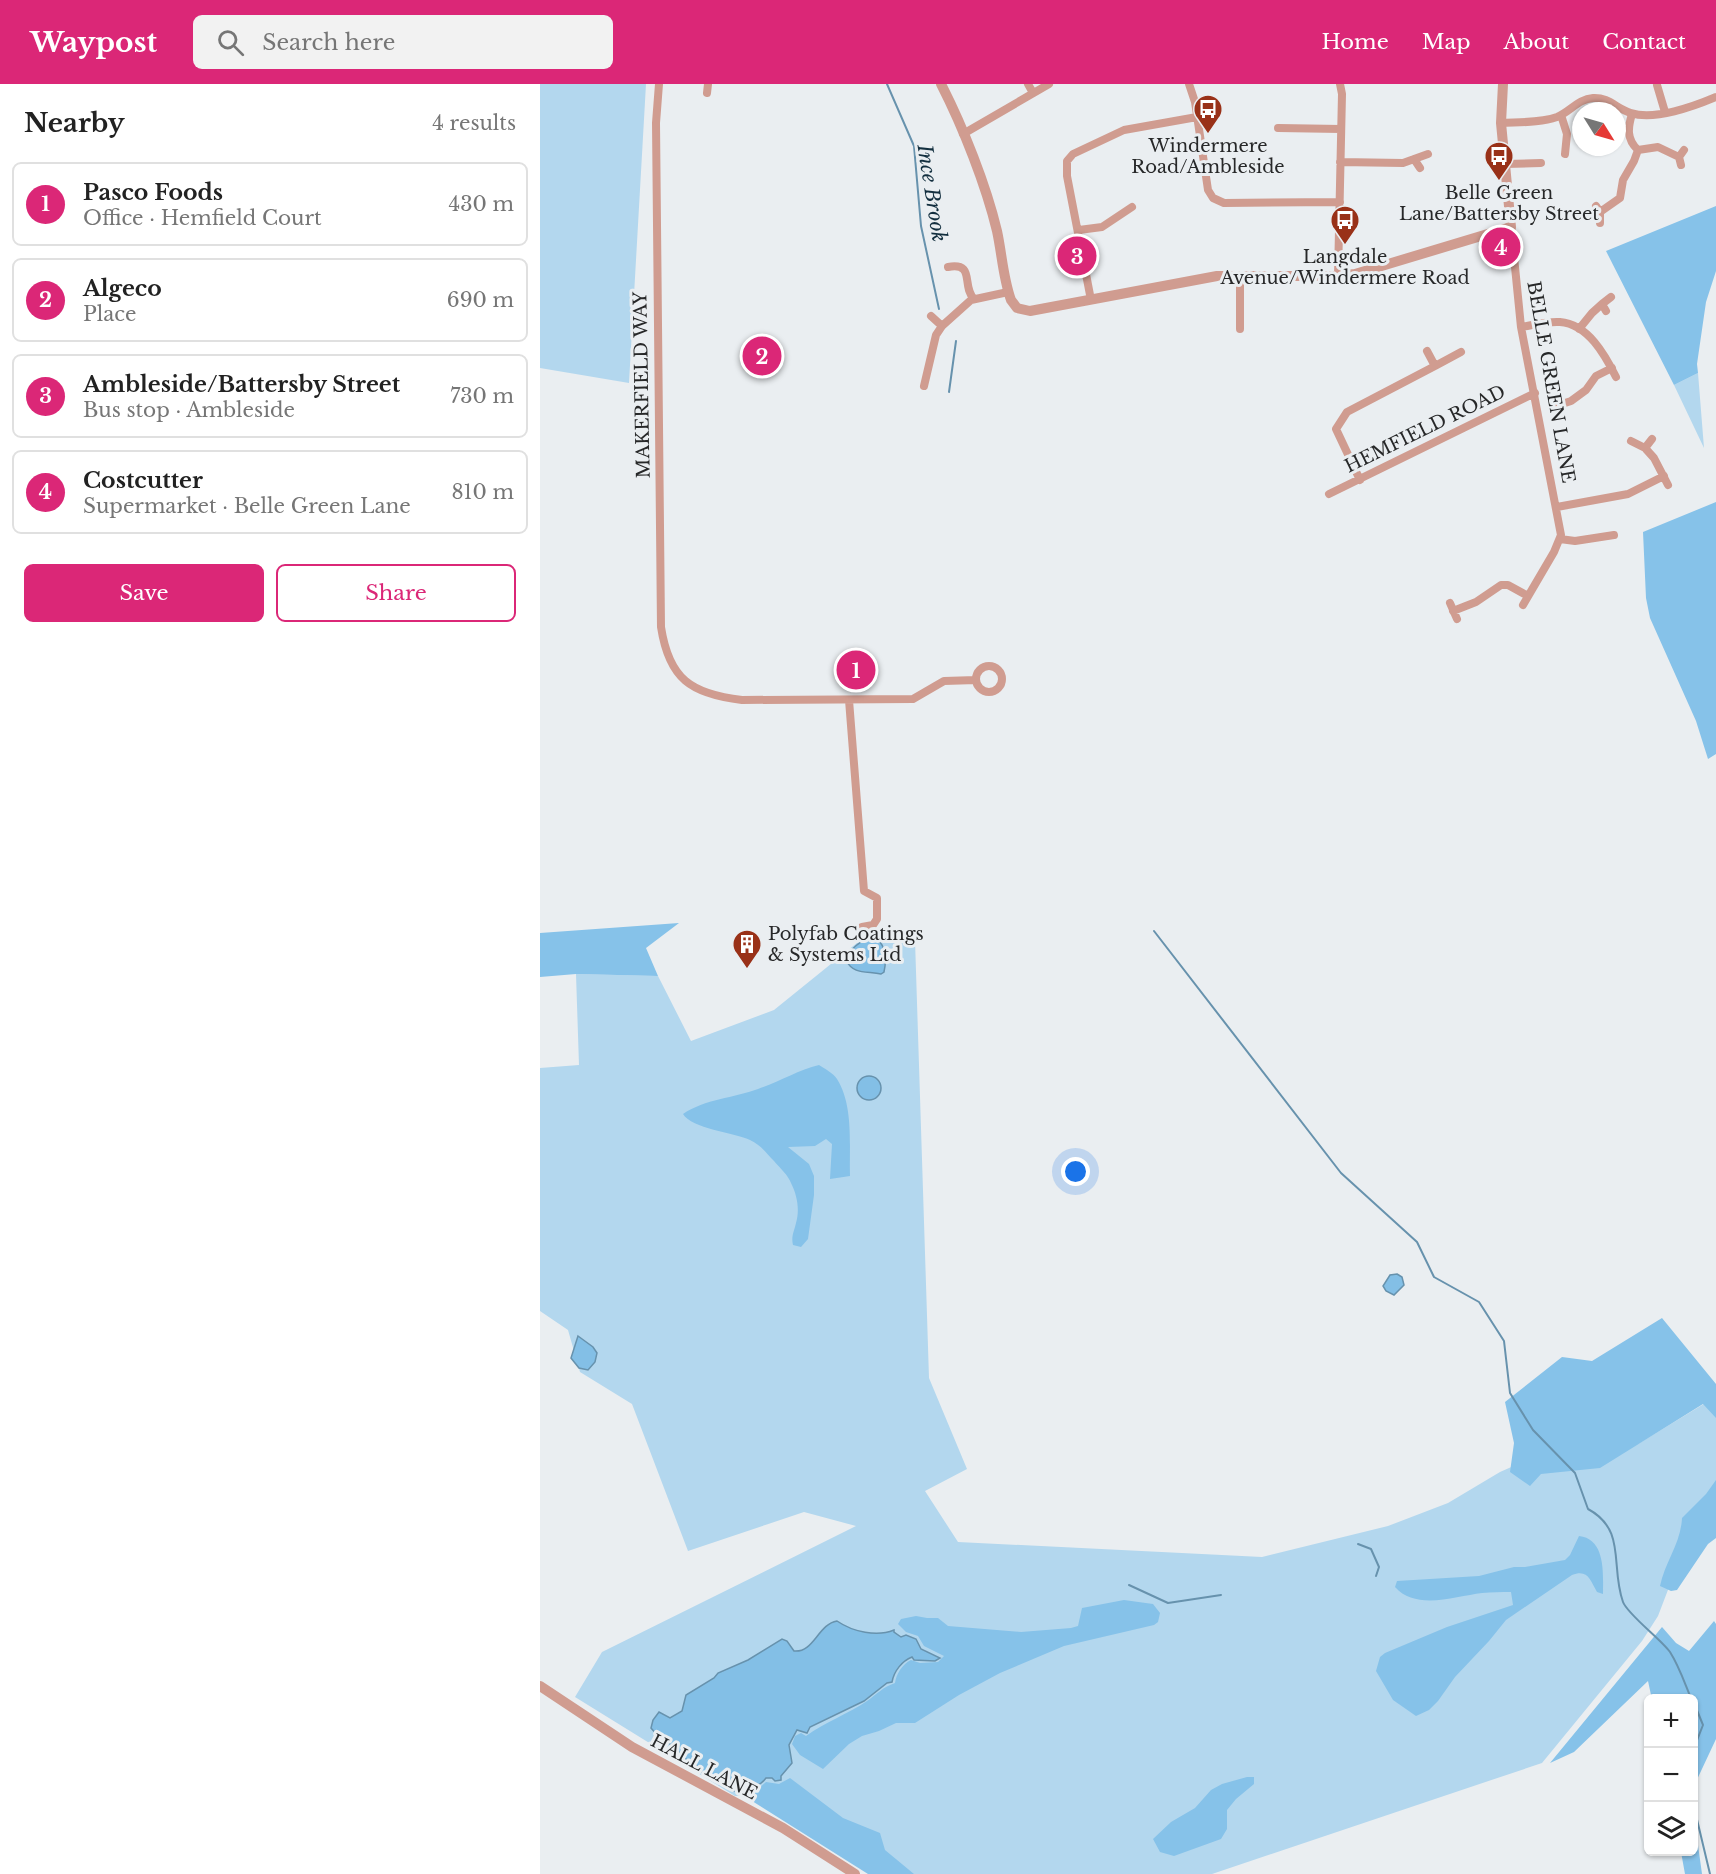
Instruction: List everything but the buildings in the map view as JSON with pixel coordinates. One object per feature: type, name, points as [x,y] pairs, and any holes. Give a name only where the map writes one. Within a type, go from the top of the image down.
[{"type":"street","name":"MAKERFIELD WAY","points":[[659,84],[656,123],[663,645],[671,664],[683,679],[699,691],[742,700],[849,700]]},
{"type":"street","points":[[941,84],[988,198],[997,230],[1008,292],[1017,308],[1030,311],[1217,276],[1355,274],[1511,227]]},
{"type":"street","points":[[1028,84],[1033,93]]},
{"type":"street","points":[[963,134],[1049,84]]},
{"type":"street","points":[[1189,84],[1195,102],[1208,190],[1216,201],[1224,203],[1340,202]]},
{"type":"street","points":[[1338,276],[1340,84]]},
{"type":"street","name":"BELLE GREEN LANE","points":[[1503,84],[1501,123],[1521,327],[1557,507],[1560,539]]},
{"type":"street","points":[[1657,85],[1665,112]]},
{"type":"street","points":[[1501,123],[1547,119],[1561,115],[1579,102],[1596,98],[1607,100],[1632,114],[1648,115],[1695,106],[1716,97]]},
{"type":"street","points":[[1632,114],[1629,138],[1638,150]]},
{"type":"street","points":[[1561,115],[1566,125],[1565,154]]},
{"type":"street","points":[[1091,300],[1067,176],[1067,161],[1073,153],[1124,130],[1197,117]]},
{"type":"street","points":[[1278,128],[1341,129]]},
{"type":"street","points":[[1556,138],[1567,139]]},
{"type":"street","points":[[1638,150],[1658,147],[1681,157]]},
{"type":"street","points":[[1600,223],[1598,209],[1620,198],[1623,180],[1638,150]]},
{"type":"street","points":[[1340,162],[1403,163],[1428,154]]},
{"type":"street","points":[[1414,159],[1420,168]]},
{"type":"street","points":[[1505,164],[1541,163]]},
{"type":"street","points":[[1079,230],[1102,227],[1132,207]]},
{"type":"street","points":[[948,267],[957,265],[963,268],[966,273],[969,295],[974,299]]},
{"type":"street","points":[[1240,277],[1240,329]]},
{"type":"street","points":[[924,386],[936,335],[942,326],[974,299],[1008,292]]},
{"type":"street","points":[[1579,329],[1592,313],[1604,307],[1611,297]]},
{"type":"street","points":[[930,316],[942,326]]},
{"type":"street","points":[[1521,327],[1558,321],[1579,329],[1601,348],[1614,373],[1596,376],[1586,390],[1571,401],[1556,406]]},
{"type":"street","points":[[1427,351],[1435,366]]},
{"type":"street","points":[[1360,480],[1336,429],[1347,412],[1461,352]]},
{"type":"street","name":"HEMFIELD ROAD","points":[[1329,494],[1535,393]]},
{"type":"street","points":[[1645,448],[1652,439]]},
{"type":"street","points":[[1631,441],[1645,448],[1654,458],[1668,485]]},
{"type":"street","points":[[1557,507],[1628,494],[1664,476]]},
{"type":"street","points":[[1453,611],[1476,602],[1500,585],[1508,585],[1525,601],[1560,539],[1575,541],[1614,535]]},
{"type":"street","points":[[862,927],[873,925],[877,919],[877,898],[864,891],[849,700],[913,699],[944,681],[976,680]]},
{"type":"street","name":"HALL LANE","points":[[540,1686],[632,1747],[783,1828],[855,1874]]},
{"type":"shaded area","points":[[540,84],[646,84],[629,383],[540,368]]},
{"type":"shaded area","points":[[1716,206],[1716,271],[1706,302],[1697,364],[1698,373],[1674,385],[1606,251]]},
{"type":"shaded area","points":[[1698,373],[1704,448],[1674,385]]},
{"type":"shaded area","points":[[1716,502],[1716,754],[1708,759],[1696,721],[1650,618],[1646,598],[1643,532]]},
{"type":"shaded area","points":[[679,923],[646,948],[658,976],[576,974],[540,977],[540,933]]},
{"type":"shaded area","points":[[868,934],[915,940],[929,1378],[967,1469],[925,1491],[958,1542],[1262,1557],[1388,1526],[1448,1503],[1500,1472],[1559,1446],[1638,1444],[1712,1399],[1716,1406],[1716,1512],[1692,1527],[1658,1616],[1642,1641],[1542,1763],[1212,1874],[875,1874],[765,1796],[735,1796],[575,1697],[602,1652],[856,1526],[804,1512],[688,1551],[632,1404],[580,1372],[568,1330],[540,1311],[540,1068],[579,1065],[576,974],[658,976],[691,1041],[774,1010]]},
{"type":"shaded area","points":[[871,936],[880,942],[884,951],[885,967],[881,974],[856,970],[846,960],[852,949]]},
{"type":"shaded area","points":[[819,1065],[837,1079],[846,1101],[850,1126],[850,1176],[830,1179],[832,1144],[826,1139],[815,1146],[788,1147],[809,1164],[814,1176],[814,1195],[808,1239],[801,1247],[793,1245],[798,1213],[797,1202],[790,1180],[784,1172],[754,1142],[695,1123],[683,1114],[701,1105],[758,1089]]},
{"type":"shaded area","points":[[869,1076],[874,1077],[880,1083],[880,1093],[874,1099],[869,1100],[864,1099],[858,1093],[857,1088],[858,1083],[864,1077]]},
{"type":"shaded area","points":[[1397,1274],[1402,1277],[1404,1285],[1394,1295],[1386,1291],[1383,1286],[1390,1275]]},
{"type":"shaded area","points":[[1662,1318],[1716,1384],[1716,1418],[1703,1404],[1600,1468],[1541,1474],[1530,1486],[1510,1472],[1514,1443],[1505,1402],[1562,1357],[1592,1361]]},
{"type":"shaded area","points":[[578,1336],[593,1347],[597,1353],[595,1362],[588,1370],[579,1368],[571,1358]]},
{"type":"shaded area","points":[[1716,1480],[1716,1538],[1708,1544],[1677,1590],[1671,1591],[1660,1586],[1679,1536],[1682,1518],[1706,1494]]},
{"type":"shaded area","points":[[1579,1536],[1588,1539],[1598,1550],[1603,1568],[1603,1594],[1597,1592],[1590,1580],[1582,1573],[1572,1575],[1506,1620],[1429,1710],[1416,1716],[1393,1700],[1376,1671],[1380,1657],[1385,1653],[1447,1627],[1513,1605],[1511,1592],[1482,1593],[1437,1600],[1414,1598],[1395,1587],[1397,1581],[1479,1576],[1514,1567],[1565,1560]]},
{"type":"shaded area","points":[[1124,1600],[1153,1604],[1160,1613],[1158,1622],[1154,1625],[1064,1646],[1000,1673],[959,1695],[915,1723],[896,1723],[862,1736],[849,1744],[823,1769],[800,1755],[792,1744],[795,1736],[801,1733],[806,1736],[860,1706],[895,1683],[900,1670],[911,1660],[920,1663],[938,1662],[944,1656],[924,1646],[918,1636],[906,1632],[898,1624],[901,1619],[916,1616],[938,1618],[948,1626],[1021,1632],[1071,1628],[1078,1626],[1082,1608]]},
{"type":"shaded area","points":[[837,1621],[865,1632],[880,1633],[894,1630],[901,1637],[906,1635],[916,1639],[921,1649],[940,1658],[935,1661],[914,1660],[912,1657],[908,1659],[897,1670],[892,1682],[887,1683],[864,1701],[810,1727],[807,1733],[797,1730],[789,1745],[792,1763],[781,1776],[781,1780],[766,1778],[758,1785],[738,1788],[734,1791],[700,1771],[695,1763],[683,1758],[677,1749],[651,1728],[659,1712],[670,1718],[682,1711],[686,1695],[714,1678],[718,1673],[748,1660],[782,1639],[787,1641],[794,1651],[806,1648],[825,1627]]},
{"type":"shaded area","points":[[1714,1621],[1716,1624],[1716,1739],[1698,1777],[1698,1694],[1651,1694],[1648,1681],[1574,1752],[1550,1763],[1662,1627],[1676,1643],[1689,1651]]},
{"type":"shaded area","points":[[1254,1777],[1254,1784],[1227,1810],[1227,1829],[1221,1839],[1174,1856],[1160,1852],[1153,1839],[1171,1822],[1195,1808],[1211,1790],[1222,1784]]},
{"type":"shaded area","points":[[790,1778],[843,1818],[880,1833],[885,1850],[914,1874],[868,1874],[741,1794],[758,1789],[766,1782],[779,1784]]},
{"type":"shaded area","points":[[1698,1845],[1702,1874],[1685,1874],[1682,1856],[1698,1856]]},
{"type":"waterway","name":"Ince Brook","points":[[887,84],[914,146],[921,226],[939,309]]},
{"type":"waterway","name":"Ince Brook","points":[[949,392],[956,341]]},
{"type":"waterway","points":[[1154,931],[1341,1173],[1417,1242],[1434,1277],[1479,1302],[1504,1341],[1510,1393],[1533,1430],[1575,1473],[1588,1509],[1608,1527],[1613,1538],[1619,1589],[1623,1602],[1670,1652],[1689,1694]]},
{"type":"waterway","points":[[1358,1544],[1371,1549],[1379,1567],[1376,1576]]},
{"type":"waterway","points":[[1129,1585],[1168,1603],[1221,1595]]},
{"type":"waterway","points":[[1698,1713],[1703,1725],[1698,1738]]},
{"type":"waterway","points":[[1698,1824],[1710,1874]]},
{"type":"place","name":"Windermere Road/Ambleside","points":[[1208,134]]},
{"type":"place","name":"Belle Green Lane/Battersby Street","points":[[1499,182]]},
{"type":"place","name":"Langdale Avenue/Windermere Road","points":[[1345,246]]},
{"type":"place","name":"Costcutter","points":[[1501,247]]},
{"type":"place","name":"Ambleside/Battersby Street","points":[[1077,256]]},
{"type":"place","name":"Algeco","points":[[762,356]]},
{"type":"place","name":"Pasco Foods","points":[[856,670]]},
{"type":"place","name":"Polyfab Coatings & Systems Ltd","points":[[747,970]]}]
